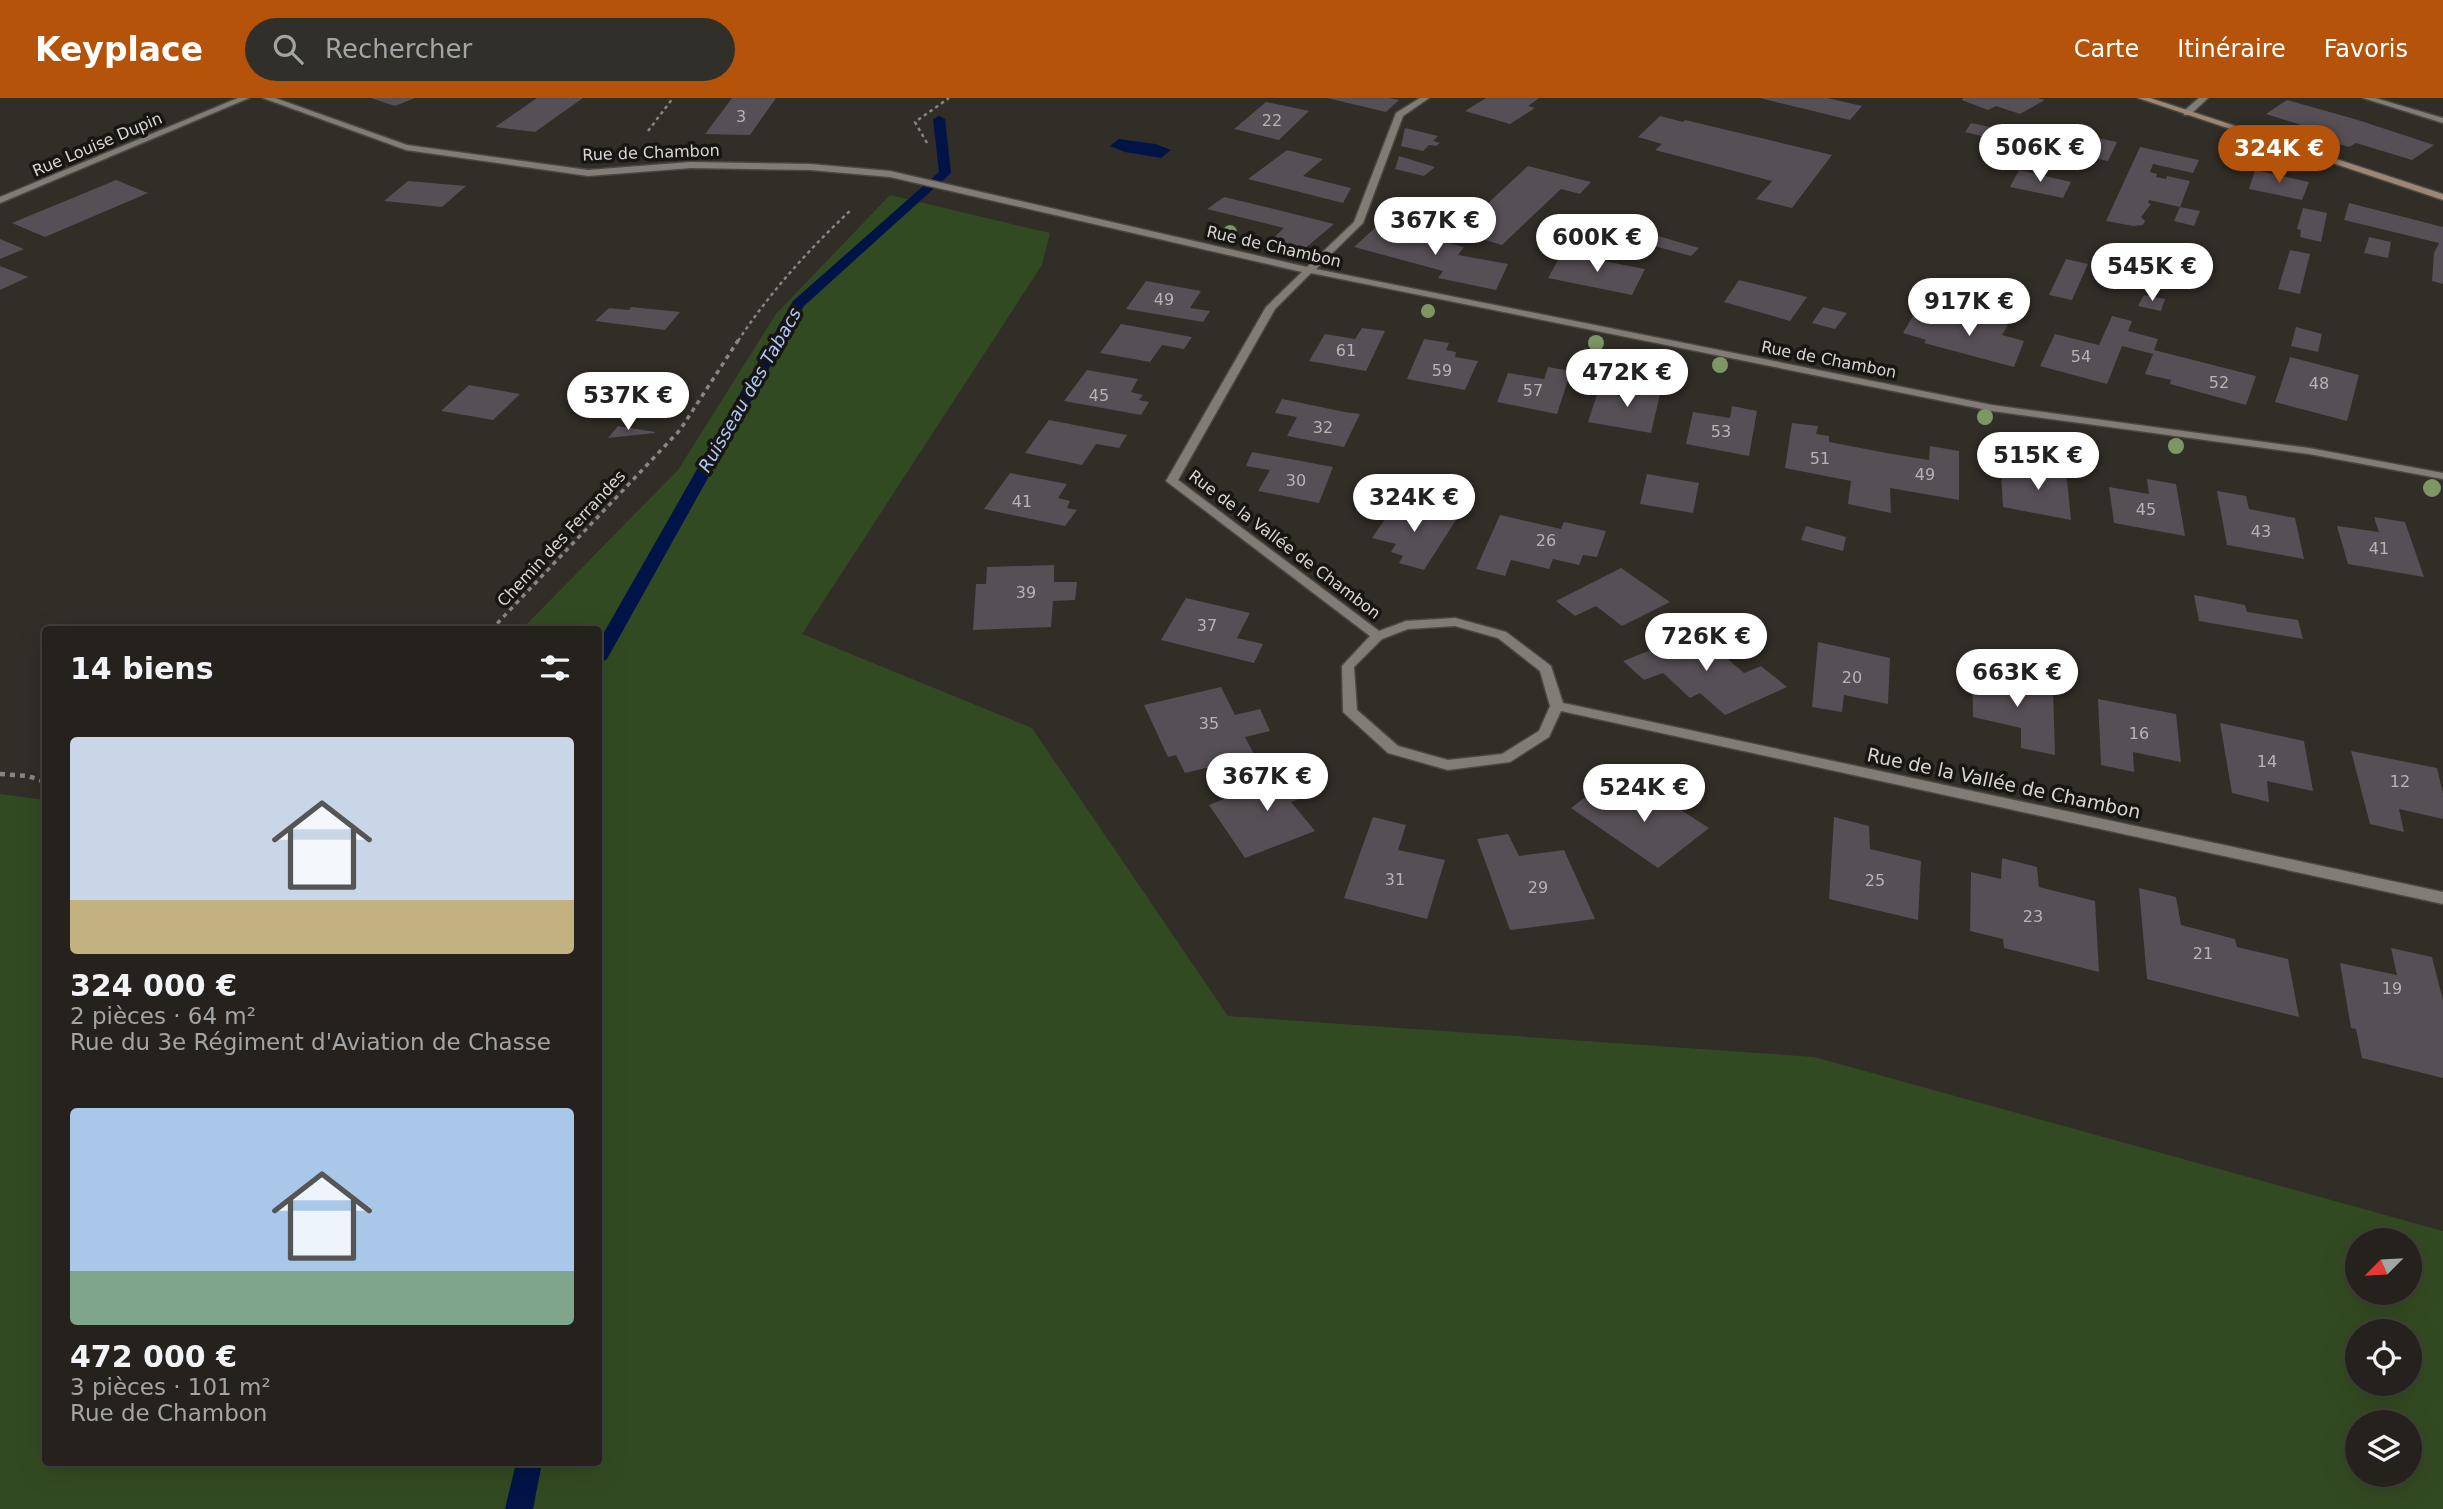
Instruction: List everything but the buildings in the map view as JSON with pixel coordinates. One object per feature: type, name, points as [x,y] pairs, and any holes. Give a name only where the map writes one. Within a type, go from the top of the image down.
[{"type":"main road","points":[[2142,98],[2443,197]]},
{"type":"street","name":"Rue Louise Dupin","points":[[0,200],[245,98]]},
{"type":"street","name":"Rue de Chambon","points":[[267,98],[406,147],[588,173],[691,165],[810,167],[890,174],[1308,270],[1992,408],[2309,451],[2443,476]]},
{"type":"street","points":[[1308,270],[1358,223],[1399,115],[1425,98]]},
{"type":"street","points":[[2188,113],[2204,98]]},
{"type":"street","points":[[2367,98],[2443,121]]},
{"type":"street","name":"Rue de la Vallée de Chambon","points":[[1308,270],[1272,307],[1172,481],[1378,635]]},
{"type":"street","name":"Rue de la Vallée de Chambon","points":[[1455,622],[1503,635],[1546,668],[1557,706],[1544,734],[1505,759],[1448,765],[1393,750],[1350,712],[1348,666],[1378,635],[1406,625],[1455,622]]},
{"type":"street","name":"Rue de la Vallée de Chambon","points":[[1557,706],[2443,898]]},
{"type":"path","name":"Chemin des Ferrandes","points":[[495,626],[680,430],[751,321],[817,241],[890,174],[930,150],[915,122],[949,98]]},
{"type":"path","points":[[0,774],[28,776],[42,781]]},
{"type":"green space","points":[[890,195],[1050,233],[1042,265],[802,634],[1032,728],[1228,1016],[1814,1057],[2443,1231],[2443,1509],[0,1509],[0,794],[42,800],[42,1466],[602,1466],[602,626],[525,626],[678,470],[776,314]]},
{"type":"shaded area","points":[[1119,139],[1155,144],[1171,150],[1161,158],[1125,152],[1110,146]]},
{"type":"waterway","name":"Ruisseau des Tabacs","points":[[602,652],[798,304],[916,196],[945,173],[939,119]]},
{"type":"waterway","name":"Ruisseau des Tabacs","points":[[519,1509],[528,1466]]}]
